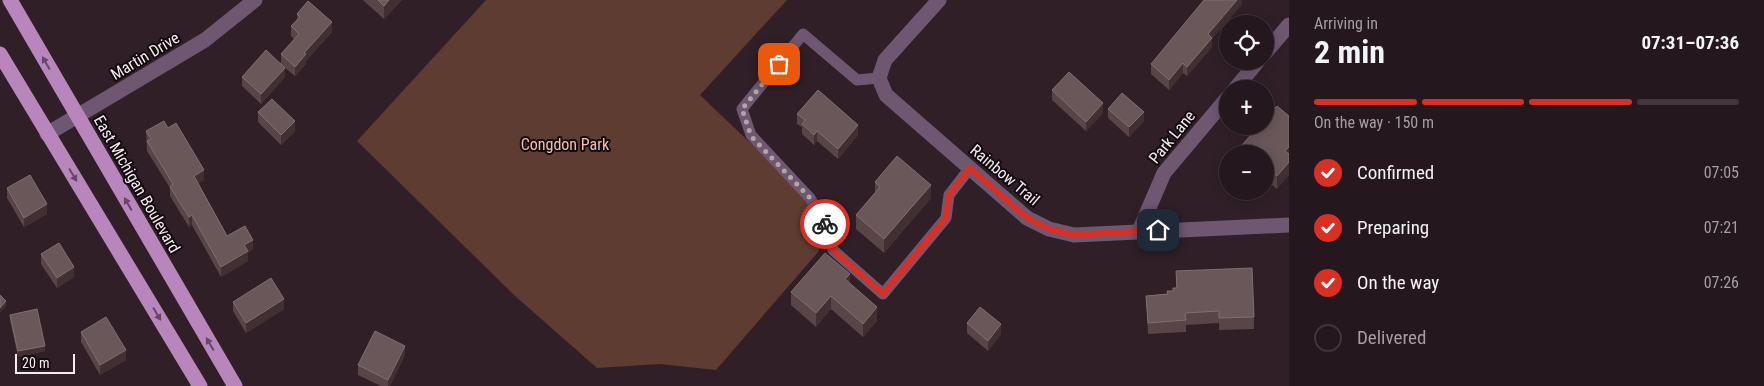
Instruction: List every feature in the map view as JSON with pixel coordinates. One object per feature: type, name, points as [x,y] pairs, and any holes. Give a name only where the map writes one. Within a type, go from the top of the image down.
[{"type":"main road","name":"East Michigan Boulevard","points":[[10,0],[235,386]]},
{"type":"main road","points":[[0,54],[200,386]]},
{"type":"street","name":"Martin Drive","points":[[47,134],[205,40],[255,0]]},
{"type":"street","points":[[879,78],[885,60],[939,0]]},
{"type":"street","points":[[1274,42],[1289,25]]},
{"type":"street","points":[[1242,80],[1251,70]]},
{"type":"street","name":"Rainbow Trail","points":[[879,78],[886,95],[1027,218],[1049,229],[1074,235],[1289,225]]},
{"type":"street","name":"Park Lane","points":[[1139,231],[1164,172],[1219,108]]},
{"type":"lane","points":[[879,78],[857,80],[803,34],[742,109],[751,136],[810,198],[825,225],[833,250],[883,294],[946,218],[949,195],[970,168]]},
{"type":"green space","name":"Congdon Park","points":[[486,0],[787,0],[700,95],[824,213],[819,251],[716,370],[660,364],[597,368],[514,295],[357,141]]},
{"type":"building","points":[[378,0],[389,0],[384,6]]},
{"type":"building","points":[[1204,0],[1237,0],[1224,15],[1219,15],[1219,21],[1208,34],[1212,38],[1187,67],[1183,63],[1169,80],[1151,64]]},
{"type":"building","points":[[308,1],[332,22],[304,53],[306,54],[295,67],[281,54],[299,34],[291,26],[300,17],[297,14]]},
{"type":"building","points":[[266,50],[285,68],[261,94],[242,77]]},
{"type":"building","points":[[1069,72],[1103,103],[1086,122],[1052,90]]},
{"type":"building","points":[[818,90],[858,125],[838,149],[817,131],[814,135],[802,124],[805,120],[797,114]]},
{"type":"building","points":[[1122,93],[1144,112],[1129,127],[1108,109]]},
{"type":"building","points":[[272,99],[295,121],[281,135],[258,112]]},
{"type":"building","points":[[1277,106],[1289,116],[1289,147],[1285,151],[1289,154],[1289,162],[1277,176],[1274,174],[1274,145],[1242,145],[1251,135],[1274,135],[1274,109]]},
{"type":"building","points":[[164,121],[168,128],[176,123],[204,170],[194,176],[227,236],[245,226],[253,240],[244,245],[248,251],[221,267],[192,215],[189,217],[170,187],[173,184],[147,141],[151,139],[146,131]]},
{"type":"building","points":[[897,156],[931,185],[884,239],[856,215],[880,187],[875,182]]},
{"type":"building","points":[[30,175],[47,204],[24,218],[7,188]]},
{"type":"building","points":[[59,243],[74,267],[57,278],[41,254]]},
{"type":"building","points":[[825,253],[850,274],[845,279],[877,307],[863,324],[831,296],[816,313],[791,292]]},
{"type":"building","points":[[1252,268],[1254,317],[1219,318],[1219,311],[1185,313],[1186,320],[1148,323],[1146,296],[1168,294],[1167,291],[1173,291],[1173,288],[1177,288],[1176,271]]},
{"type":"building","points":[[271,278],[284,299],[246,323],[233,302]]},
{"type":"building","points":[[0,295],[6,301],[0,308]]},
{"type":"building","points":[[980,307],[1001,324],[988,341],[967,323]]},
{"type":"building","points":[[37,309],[45,346],[18,351],[10,315]]},
{"type":"building","points":[[106,317],[126,350],[100,365],[81,332]]},
{"type":"building","points":[[375,331],[405,346],[388,380],[358,365]]},
{"type":"way so far","points":[[779,64],[742,109],[751,136],[810,198],[825,224]]},
{"type":"route","points":[[825,224],[833,250],[883,294],[946,218],[949,195],[970,168],[1027,218],[1049,229],[1074,235],[1158,230]]}]
